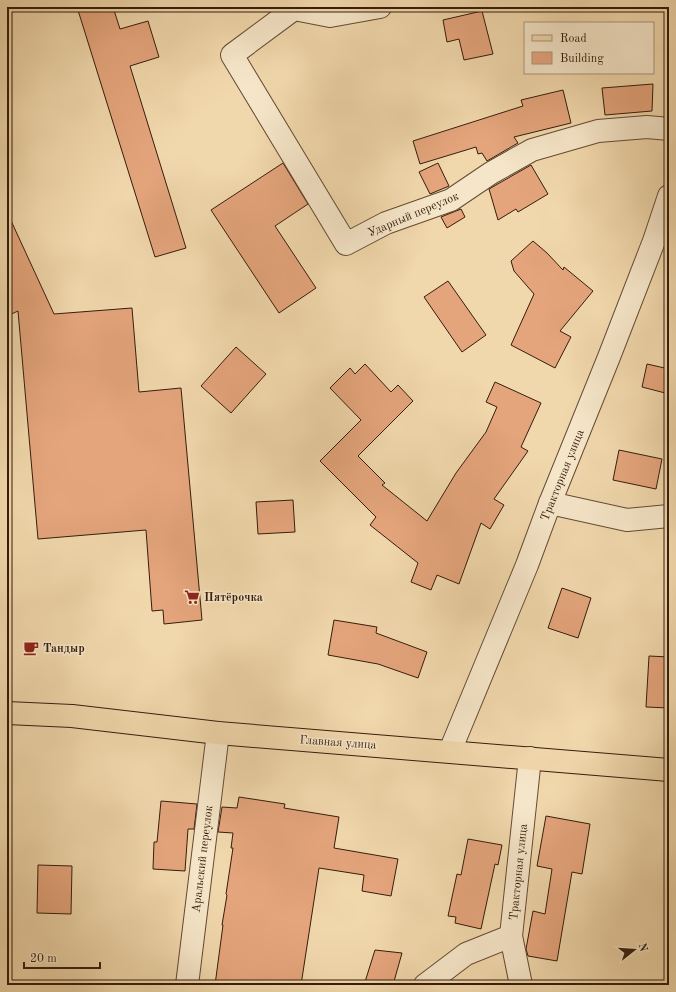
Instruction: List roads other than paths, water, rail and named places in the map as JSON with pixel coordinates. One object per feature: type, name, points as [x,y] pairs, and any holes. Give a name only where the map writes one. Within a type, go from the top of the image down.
[{"type":"main road","name":"Главная улица","points":[[7,713],[72,716],[218,733],[669,770]]},
{"type":"street","name":"Ударный переулок","points":[[380,7],[330,16],[294,9],[232,56],[346,244],[386,223],[451,200],[491,173],[532,150],[598,131],[647,127],[669,129]]},
{"type":"street","name":"Тракторная улица","points":[[450,751],[527,564],[609,357],[654,241],[669,196]]},
{"type":"street","points":[[550,503],[627,520],[669,516]]},
{"type":"street","name":"Аральский переулок","points":[[187,985],[218,733]]},
{"type":"street","name":"Тракторная улица","points":[[425,985],[466,954],[511,936],[530,758]]},
{"type":"street","points":[[511,936],[521,985]]},
{"type":"place","name":"Пятёрочка","points":[[192,597]]},
{"type":"place","name":"Тандыр","points":[[31,648]]}]
